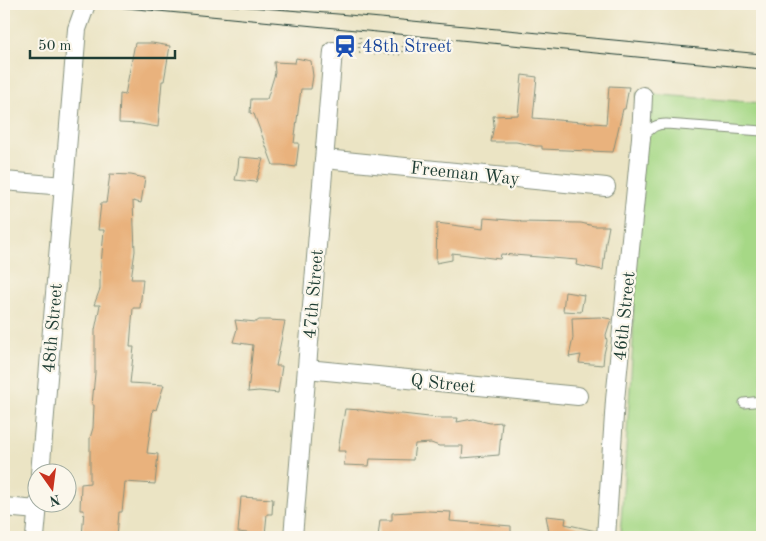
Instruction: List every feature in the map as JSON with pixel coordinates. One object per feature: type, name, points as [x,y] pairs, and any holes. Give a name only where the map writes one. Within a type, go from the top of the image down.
[{"type":"street","name":"48th Street","points":[[41,464],[77,29],[86,4]]},
{"type":"street","name":"47th Street","points":[[293,537],[333,51]]},
{"type":"street","name":"46th Street","points":[[606,537],[616,400],[641,138],[643,96]]},
{"type":"street","name":"Freeman Way","points":[[325,158],[606,187]]},
{"type":"street","points":[[4,180],[64,186]]},
{"type":"street","name":"Q Street","points":[[307,369],[578,396]]},
{"type":"street","points":[[4,507],[28,507]]},
{"type":"street","points":[[35,537],[37,514]]},
{"type":"lane","points":[[641,138],[659,124],[762,131]]},
{"type":"lane","points":[[744,403],[762,401]]},
{"type":"path","points":[[359,53],[360,35]]},
{"type":"path","points":[[333,51],[402,54],[404,39]]},
{"type":"green space","points":[[637,93],[762,103],[762,537],[620,537],[633,344]]},
{"type":"building","points":[[135,43],[170,46],[164,81],[162,81],[158,127],[119,123],[120,94],[125,95]]},
{"type":"building","points":[[296,58],[311,61],[313,76],[311,89],[301,89],[294,143],[299,143],[296,167],[273,165],[254,114],[250,113],[251,99],[267,99],[275,73],[274,62],[295,63]]},
{"type":"building","points":[[522,75],[537,77],[533,118],[606,124],[609,86],[629,87],[613,152],[542,149],[542,146],[516,142],[491,142],[494,125],[493,116],[518,115]]},
{"type":"building","points":[[239,157],[263,159],[256,182],[235,180]]},
{"type":"building","points":[[110,174],[145,178],[141,203],[133,201],[135,251],[131,279],[143,279],[140,308],[133,308],[130,347],[134,347],[130,383],[164,385],[156,410],[153,409],[147,453],[158,454],[155,484],[125,482],[122,512],[119,512],[117,537],[82,537],[84,510],[80,510],[81,484],[90,483],[95,330],[100,305],[94,305],[100,289],[104,230],[98,230],[101,203],[106,203]]},
{"type":"building","points":[[484,218],[520,222],[581,223],[594,226],[609,226],[603,270],[576,265],[577,260],[501,254],[500,259],[452,253],[452,260],[436,263],[437,223],[483,229]]},
{"type":"building","points":[[565,292],[584,295],[581,312],[563,311]]},
{"type":"building","points":[[600,317],[611,319],[606,335],[607,341],[603,365],[579,363],[581,355],[569,357],[573,338],[572,318]]},
{"type":"building","points":[[235,320],[256,322],[259,320],[285,321],[276,366],[282,366],[278,393],[248,392],[253,345],[233,342],[237,329]]},
{"type":"building","points":[[345,409],[438,418],[458,418],[457,422],[473,419],[490,423],[502,422],[499,455],[462,458],[463,446],[439,446],[431,443],[415,444],[413,460],[370,459],[369,466],[344,465],[346,451],[338,451]]},
{"type":"building","points":[[241,497],[273,499],[272,514],[267,514],[265,535],[238,532]]},
{"type":"building","points":[[451,512],[450,521],[511,526],[511,537],[378,537],[380,520],[392,520],[392,513]]},
{"type":"building","points":[[546,516],[566,518],[565,524],[596,531],[595,537],[550,537]]},
{"type":"tram line","points":[[85,4],[762,69]]},
{"type":"tram line","points":[[212,4],[762,54]]},
{"type":"place","name":"48th Street","points":[[345,46]]}]
